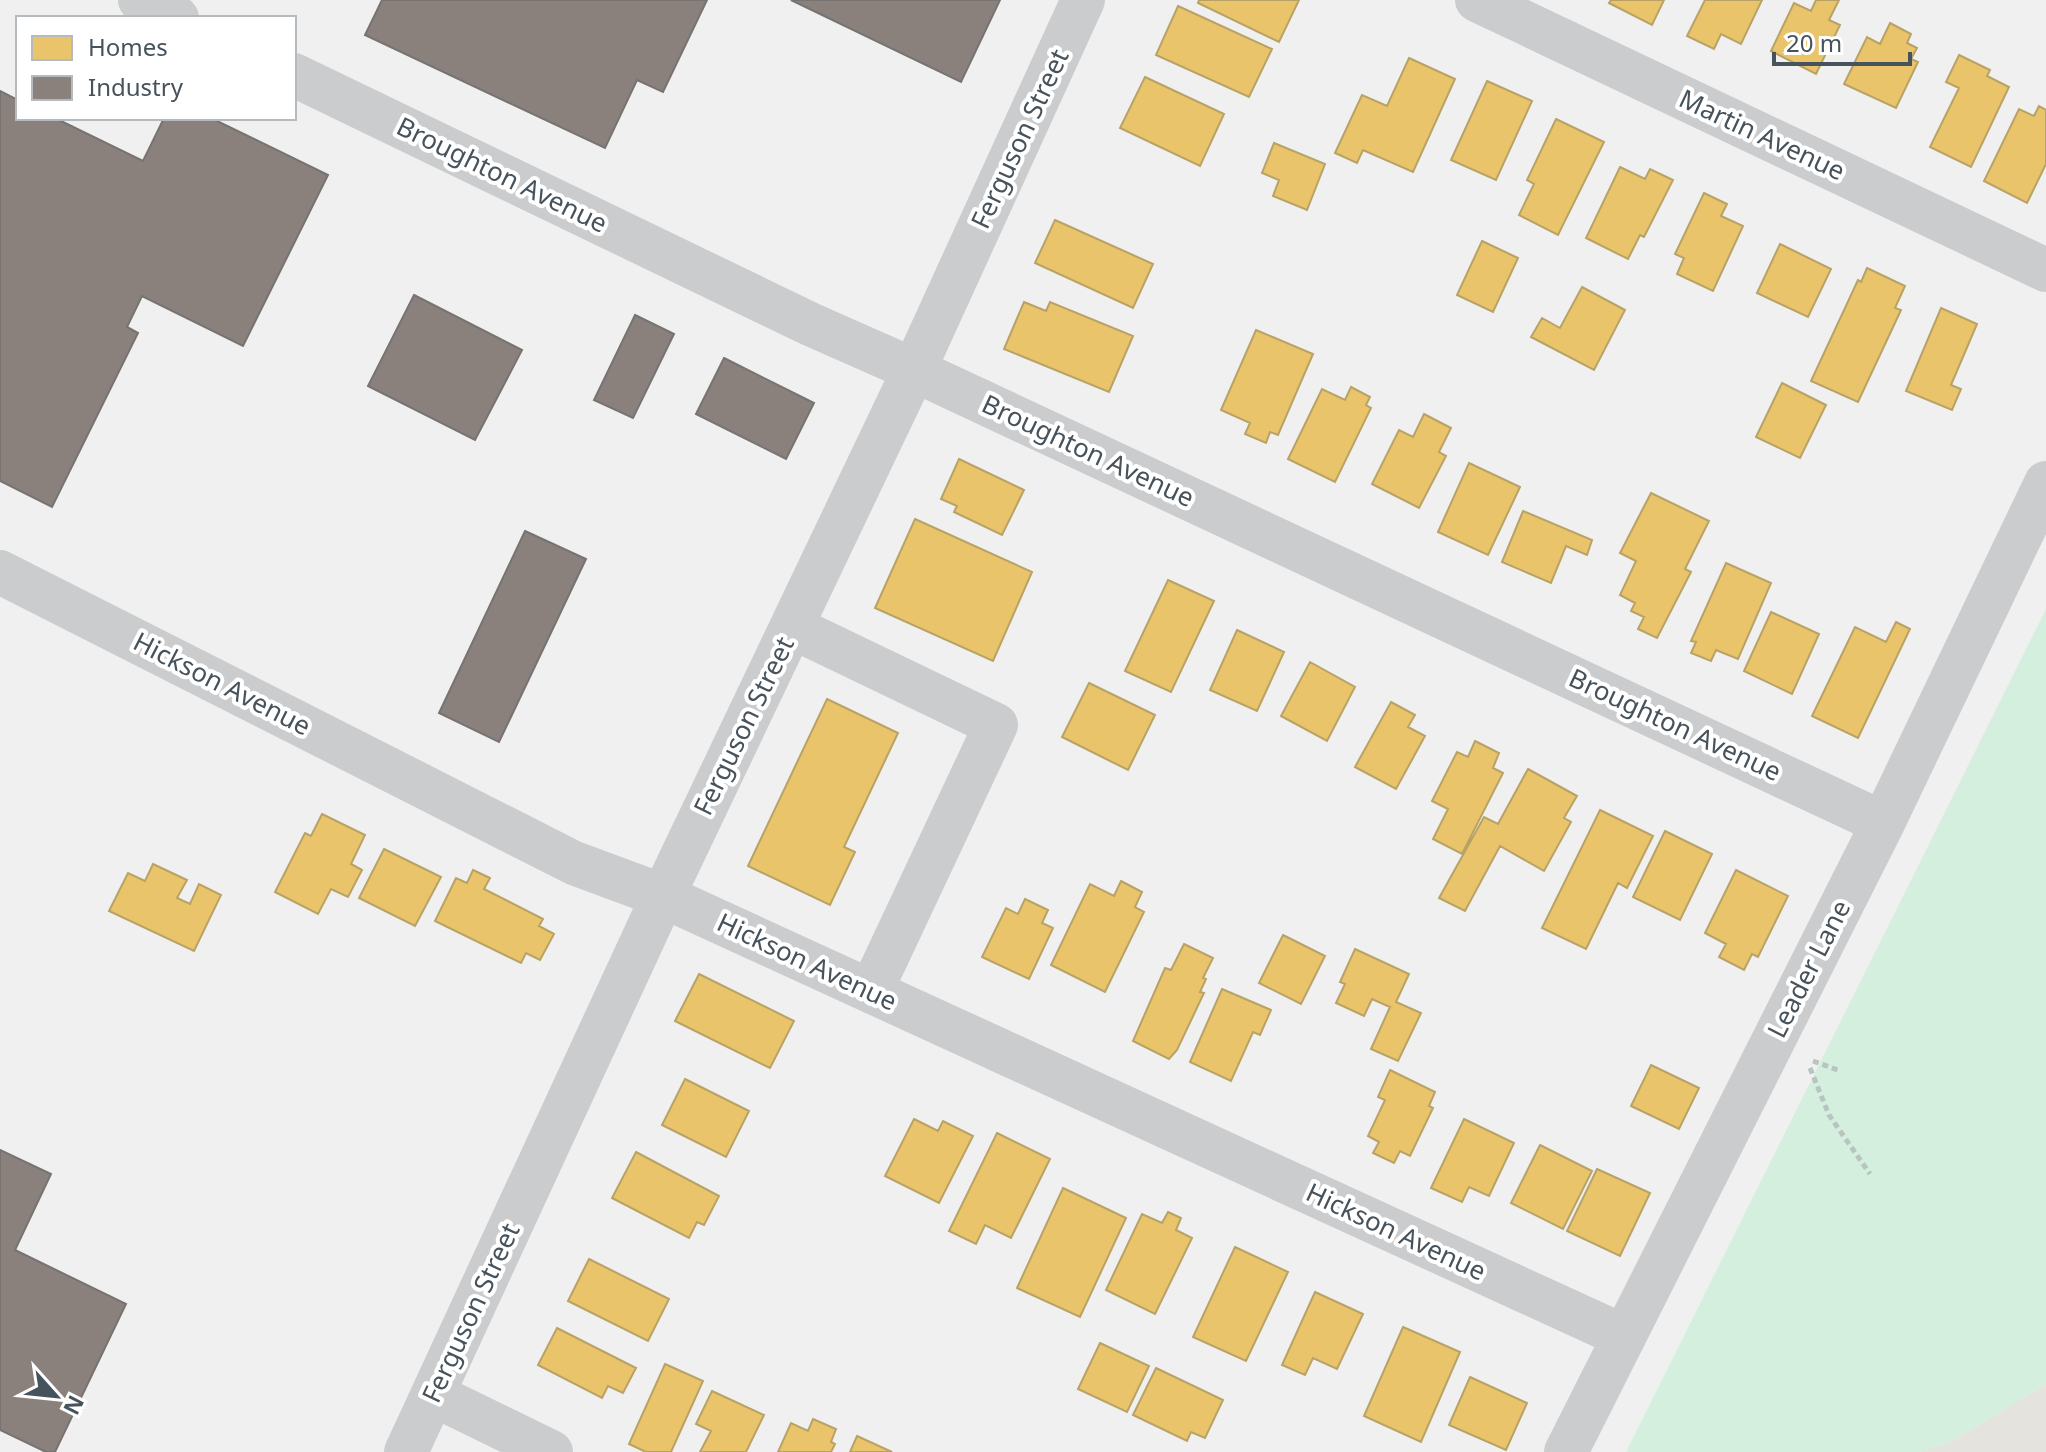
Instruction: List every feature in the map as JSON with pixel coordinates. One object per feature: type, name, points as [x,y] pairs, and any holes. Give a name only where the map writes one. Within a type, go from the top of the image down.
[{"type":"street","points":[[140,0],[173,16]]},
{"type":"street","name":"Ferguson Street","points":[[406,1452],[663,896],[914,370],[1083,0]]},
{"type":"street","name":"Martin Avenue","points":[[1477,0],[2046,270]]},
{"type":"street","name":"Broughton Avenue","points":[[296,76],[810,324],[1883,823]]},
{"type":"street","name":"Leader Lane","points":[[1566,1452],[1883,823],[2046,483]]},
{"type":"street","name":"Hickson Avenue","points":[[0,572],[574,863],[663,896],[1623,1336]]},
{"type":"street","points":[[792,627],[996,725],[871,991]]},
{"type":"street","points":[[434,1395],[551,1452]]},
{"type":"path","points":[[1806,1058],[1829,1115],[1870,1174]]},
{"type":"shaded area","points":[[2046,1384],[2046,1452],[1919,1452],[1949,1443]]},
{"type":"green space","points":[[2046,609],[2046,1384],[1949,1443],[1919,1452],[1626,1452]]},
{"type":"building: Homes","points":[[1199,0],[1299,0],[1279,42],[1198,3]]},
{"type":"building: Homes","points":[[1611,0],[1664,0],[1652,25],[1609,3]]},
{"type":"building: Homes","points":[[1705,0],[1762,0],[1741,44],[1721,34],[1714,49],[1687,36]]},
{"type":"building: Homes","points":[[1816,0],[1839,0],[1829,20],[1840,25],[1816,74],[1771,51],[1794,3],[1811,11]]},
{"type":"building: Homes","points":[[1178,6],[1272,49],[1249,97],[1156,55]]},
{"type":"building: Homes","points":[[1890,23],[1911,34],[1907,43],[1917,48],[1911,59],[1918,62],[1896,108],[1844,84],[1867,37],[1880,44]]},
{"type":"building: Homes","points":[[1959,55],[1990,70],[1987,76],[2009,87],[1971,167],[1930,147],[1959,88],[1946,82]]},
{"type":"building: Homes","points":[[1409,58],[1455,79],[1413,172],[1363,150],[1357,163],[1335,153],[1362,95],[1387,106]]},
{"type":"building: Homes","points":[[1145,77],[1224,114],[1200,166],[1120,128]]},
{"type":"building: Homes","points":[[1487,81],[1532,101],[1496,180],[1451,160]]},
{"type":"building: Homes","points":[[2039,106],[2046,110],[2046,164],[2027,203],[1984,181],[2019,109],[2034,116]]},
{"type":"building: Homes","points":[[1556,119],[1604,142],[1558,235],[1519,215],[1534,184],[1527,180]]},
{"type":"building: Homes","points":[[1274,143],[1325,164],[1307,210],[1273,196],[1279,180],[1262,173]]},
{"type":"building: Homes","points":[[1620,167],[1645,179],[1650,169],[1673,180],[1644,237],[1640,235],[1628,259],[1586,238]]},
{"type":"building: Homes","points":[[1704,193],[1727,204],[1721,216],[1743,226],[1713,291],[1677,274],[1684,258],[1675,254]]},
{"type":"building: Homes","points":[[1055,220],[1153,264],[1133,308],[1035,263]]},
{"type":"building: Homes","points":[[1482,241],[1518,258],[1493,312],[1457,295]]},
{"type":"building: Homes","points":[[1780,244],[1831,269],[1808,317],[1757,293]]},
{"type":"building: Homes","points":[[1867,268],[1905,286],[1895,308],[1901,310],[1858,402],[1811,381],[1858,280],[1861,282]]},
{"type":"building: Homes","points":[[1582,287],[1625,310],[1594,370],[1531,337],[1542,318],[1560,328]]},
{"type":"building: Homes","points":[[1024,302],[1046,311],[1050,302],[1133,336],[1109,392],[1004,349]]},
{"type":"building: Homes","points":[[1941,308],[1977,324],[1951,385],[1961,389],[1952,410],[1906,391]]},
{"type":"building: Homes","points":[[1256,330],[1313,354],[1278,435],[1270,432],[1266,443],[1245,434],[1250,423],[1221,410]]},
{"type":"building: Homes","points":[[1782,383],[1826,405],[1800,458],[1756,437]]},
{"type":"building: Homes","points":[[1351,387],[1370,397],[1366,405],[1371,408],[1335,482],[1288,459],[1322,389],[1345,400]]},
{"type":"building: Homes","points":[[1424,414],[1451,428],[1439,452],[1446,456],[1419,508],[1372,484],[1399,430],[1413,437]]},
{"type":"building: Homes","points":[[959,459],[1024,490],[1002,535],[954,512],[957,506],[941,499]]},
{"type":"building: Homes","points":[[1469,463],[1520,487],[1488,555],[1438,532]]},
{"type":"building: Homes","points":[[1651,493],[1709,521],[1685,569],[1691,572],[1657,638],[1638,629],[1644,617],[1631,611],[1635,603],[1620,595],[1636,561],[1620,553]]},
{"type":"building: Homes","points":[[1523,511],[1592,540],[1587,555],[1566,546],[1551,583],[1502,562]]},
{"type":"building: Homes","points":[[915,519],[1032,572],[993,661],[875,608]]},
{"type":"building: Homes","points":[[1726,563],[1771,583],[1738,659],[1716,650],[1711,661],[1691,653],[1696,642],[1691,641]]},
{"type":"building: Homes","points":[[1168,580],[1214,601],[1171,692],[1125,671]]},
{"type":"building: Homes","points":[[1771,612],[1819,634],[1792,694],[1744,671]]},
{"type":"building: Homes","points":[[1896,622],[1910,629],[1858,738],[1812,716],[1855,627],[1886,642]]},
{"type":"building: Homes","points":[[1237,630],[1284,652],[1257,711],[1210,690]]},
{"type":"building: Homes","points":[[1310,662],[1355,687],[1327,741],[1281,716]]},
{"type":"building: Homes","points":[[1089,683],[1155,715],[1128,770],[1062,737]]},
{"type":"building: Homes","points":[[827,699],[898,733],[844,847],[855,852],[830,905],[748,866]]},
{"type":"building: Homes","points":[[1391,702],[1415,715],[1408,727],[1425,736],[1396,789],[1355,767]]},
{"type":"building: Homes","points":[[1475,741],[1499,753],[1493,768],[1503,773],[1462,854],[1433,839],[1448,809],[1432,801],[1457,752],[1468,757]]},
{"type":"building: Homes","points":[[1528,769],[1577,796],[1564,818],[1571,822],[1544,871],[1500,846],[1465,911],[1439,898],[1484,817],[1498,824]]},
{"type":"building: Homes","points":[[1600,810],[1653,836],[1627,888],[1618,883],[1586,949],[1542,928]]},
{"type":"building: Homes","points":[[322,814],[365,835],[351,864],[362,870],[348,897],[331,889],[318,914],[275,892],[305,833],[311,836]]},
{"type":"building: Homes","points":[[1665,831],[1712,854],[1680,920],[1633,897]]},
{"type":"building: Homes","points":[[384,849],[441,877],[415,926],[359,898]]},
{"type":"building: Homes","points":[[153,864],[187,880],[177,898],[190,904],[199,884],[221,895],[194,951],[109,911],[128,873],[145,881]]},
{"type":"building: Homes","points":[[473,870],[490,878],[484,889],[543,919],[539,926],[554,934],[540,960],[526,953],[521,963],[435,921],[456,878],[467,883]]},
{"type":"building: Homes","points":[[1736,870],[1788,896],[1758,957],[1752,954],[1744,970],[1719,957],[1726,944],[1705,933]]},
{"type":"building: Homes","points":[[1121,881],[1142,892],[1135,907],[1144,912],[1105,992],[1051,965],[1090,884],[1114,896]]},
{"type":"building: Homes","points":[[1025,899],[1048,910],[1042,923],[1053,928],[1029,979],[982,957],[1006,908],[1018,914]]},
{"type":"building: Homes","points":[[1283,935],[1325,956],[1301,1004],[1259,983]]},
{"type":"building: Homes","points":[[1184,944],[1213,958],[1203,978],[1206,979],[1200,992],[1204,993],[1177,1050],[1169,1059],[1133,1041],[1165,968],[1171,970]]},
{"type":"building: Homes","points":[[1355,949],[1409,974],[1396,1002],[1421,1013],[1398,1061],[1371,1049],[1390,1007],[1372,999],[1364,1016],[1336,1003],[1345,984],[1340,982]]},
{"type":"building: Homes","points":[[699,974],[794,1021],[770,1068],[675,1021]]},
{"type":"building: Homes","points":[[1222,989],[1271,1010],[1260,1035],[1253,1032],[1231,1081],[1190,1062]]},
{"type":"building: Homes","points":[[1651,1065],[1699,1088],[1679,1129],[1631,1106]]},
{"type":"building: Homes","points":[[1390,1070],[1435,1092],[1429,1106],[1433,1108],[1410,1156],[1400,1151],[1394,1163],[1373,1153],[1379,1142],[1368,1136],[1385,1100],[1378,1097]]},
{"type":"building: Homes","points":[[685,1079],[749,1111],[726,1157],[662,1125]]},
{"type":"building: Homes","points":[[914,1119],[938,1131],[943,1121],[973,1136],[939,1203],[885,1176]]},
{"type":"building: Homes","points":[[1464,1119],[1514,1143],[1489,1196],[1469,1187],[1462,1202],[1431,1188]]},
{"type":"building: Homes","points":[[997,1133],[1050,1159],[1011,1238],[985,1225],[976,1244],[949,1231]]},
{"type":"building: Homes","points":[[1540,1145],[1592,1171],[1563,1229],[1511,1203]]},
{"type":"building: Homes","points":[[636,1152],[719,1196],[704,1225],[697,1222],[689,1238],[612,1198]]},
{"type":"building: Homes","points":[[1597,1169],[1650,1193],[1620,1256],[1567,1231]]},
{"type":"building: Homes","points":[[1063,1188],[1126,1218],[1080,1317],[1017,1288]]},
{"type":"building: Homes","points":[[1168,1212],[1181,1218],[1176,1230],[1192,1238],[1155,1314],[1106,1290],[1142,1214],[1162,1223]]},
{"type":"building: Homes","points":[[1235,1247],[1288,1272],[1246,1361],[1193,1337]]},
{"type":"building: Homes","points":[[589,1259],[669,1299],[648,1341],[568,1301]]},
{"type":"building: Homes","points":[[1315,1292],[1363,1314],[1337,1369],[1313,1358],[1305,1375],[1282,1365]]},
{"type":"building: Homes","points":[[1403,1327],[1460,1352],[1421,1442],[1364,1416]]},
{"type":"building: Homes","points":[[557,1328],[636,1368],[623,1393],[608,1386],[602,1398],[538,1365]]},
{"type":"building: Homes","points":[[1100,1343],[1149,1366],[1127,1412],[1078,1389]]},
{"type":"building: Homes","points":[[665,1364],[703,1381],[671,1452],[646,1452],[629,1444]]},
{"type":"building: Homes","points":[[1156,1368],[1223,1400],[1205,1438],[1191,1432],[1187,1441],[1133,1415]]},
{"type":"building: Homes","points":[[1470,1377],[1527,1403],[1506,1450],[1449,1425]]},
{"type":"building: Homes","points":[[712,1391],[764,1415],[746,1452],[700,1452],[711,1431],[696,1424]]},
{"type":"building: Homes","points":[[813,1419],[836,1429],[831,1452],[778,1452],[791,1423],[808,1431]]},
{"type":"building: Homes","points":[[857,1436],[892,1452],[850,1452]]},
{"type":"building: Industry","points":[[382,0],[707,0],[663,92],[637,80],[605,148],[365,35]]},
{"type":"building: Industry","points":[[791,0],[1000,0],[961,82]]},
{"type":"building: Industry","points":[[0,91],[16,99],[16,120],[59,120],[143,161],[163,120],[215,120],[328,175],[243,346],[142,296],[127,327],[138,333],[52,507],[0,481]]},
{"type":"building: Industry","points":[[414,295],[522,350],[475,440],[368,386]]},
{"type":"building: Industry","points":[[635,315],[674,334],[633,418],[594,400]]},
{"type":"building: Industry","points":[[724,358],[814,403],[786,459],[696,414]]},
{"type":"building: Industry","points":[[525,531],[586,559],[499,742],[439,713]]},
{"type":"building: Industry","points":[[0,1150],[51,1174],[15,1250],[126,1304],[55,1452],[46,1452],[0,1430]]}]
